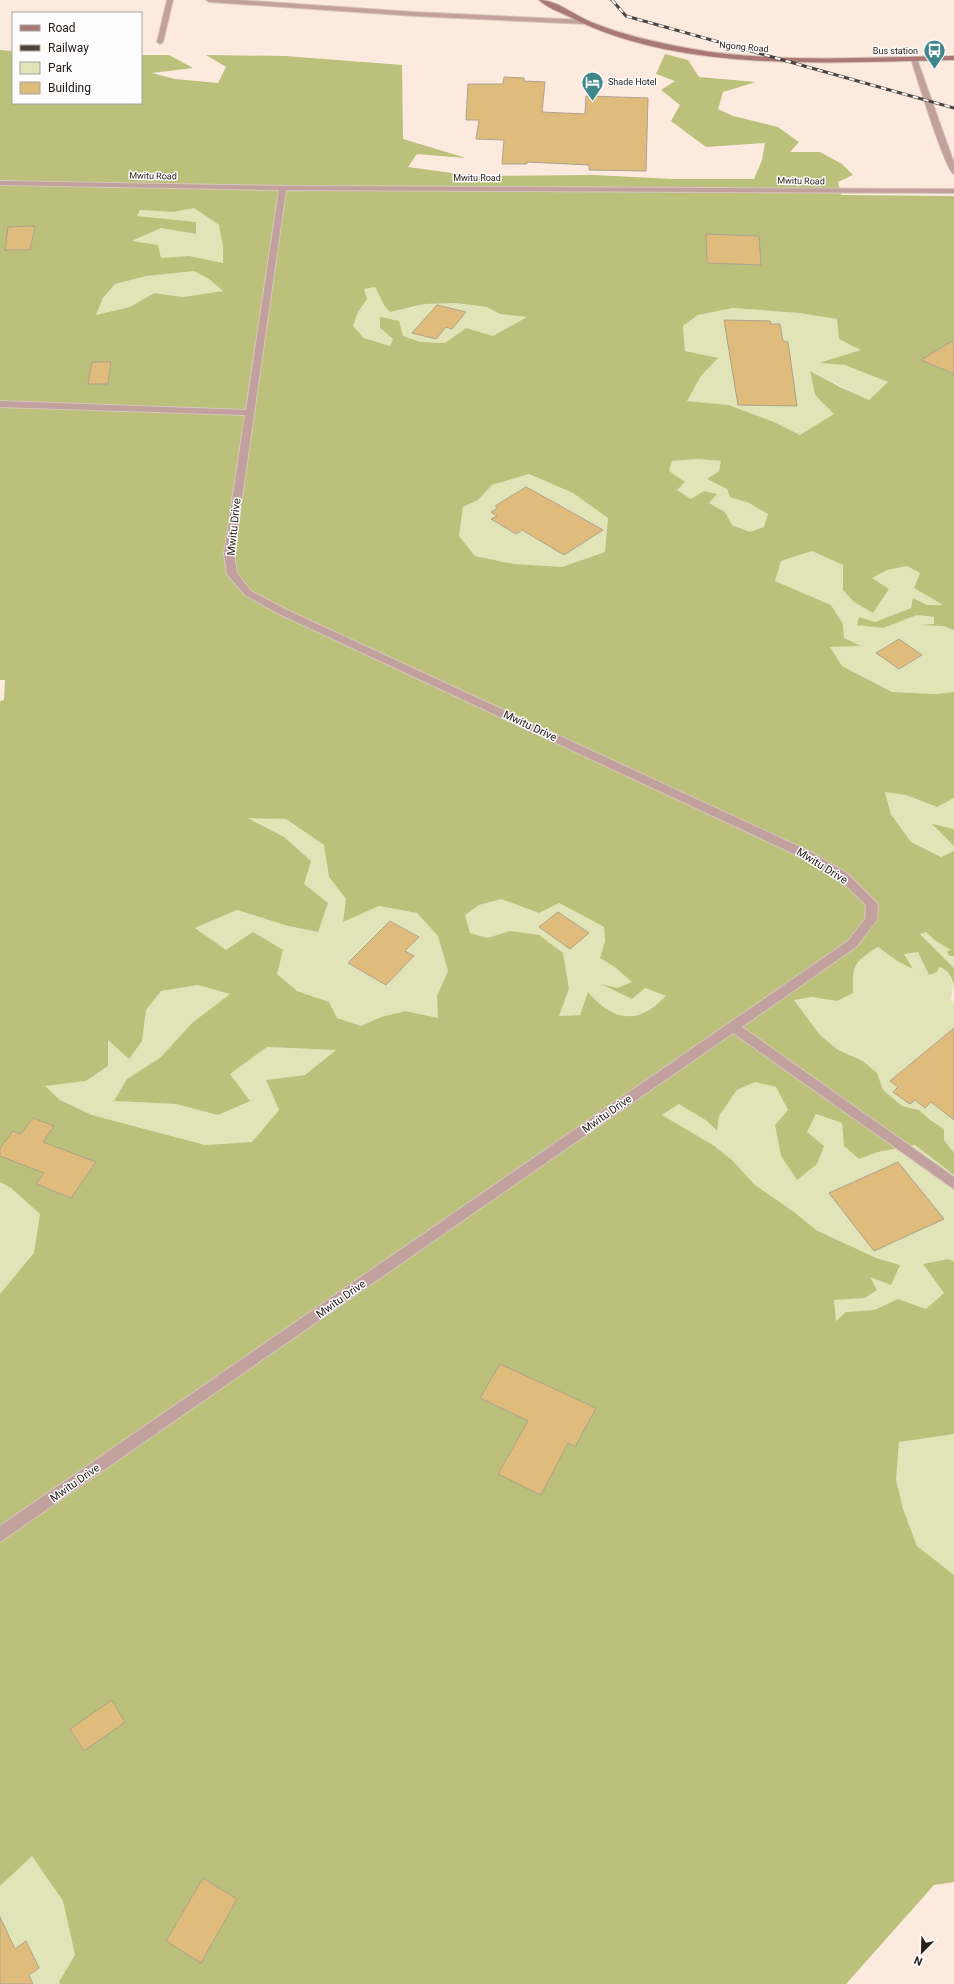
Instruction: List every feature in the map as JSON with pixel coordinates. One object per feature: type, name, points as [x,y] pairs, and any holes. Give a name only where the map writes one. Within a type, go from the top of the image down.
[{"type":"main road","name":"Ngong Road","points":[[542,0],[610,33],[646,43],[727,55],[770,58],[954,58]]},
{"type":"street","points":[[160,42],[170,0]]},
{"type":"street","points":[[209,0],[414,14],[585,22]]},
{"type":"street","points":[[914,58],[944,148],[954,172]]},
{"type":"street","name":"Mwitu Road","points":[[0,183],[283,188],[954,191]]},
{"type":"street","name":"Mwitu Drive","points":[[0,1535],[852,944],[871,920],[872,904],[843,876],[807,855],[288,614],[248,593],[232,574],[229,554],[283,188]]},
{"type":"street","points":[[0,404],[250,413]]},
{"type":"street","points":[[733,1027],[954,1184]]},
{"type":"green space","points":[[0,50],[12,51],[12,104],[142,104],[142,55],[169,55],[193,68],[152,73],[175,79],[218,83],[226,67],[206,55],[285,56],[402,65],[403,139],[466,158],[417,154],[408,167],[474,176],[593,175],[673,179],[754,179],[762,160],[765,143],[706,147],[671,121],[680,105],[661,90],[675,81],[656,74],[665,54],[688,60],[699,77],[756,82],[723,92],[718,109],[733,116],[778,127],[799,142],[790,152],[820,152],[842,164],[853,175],[838,182],[841,195],[954,196],[954,630],[943,626],[918,625],[934,624],[934,617],[917,615],[883,628],[857,625],[859,617],[875,622],[911,608],[913,598],[927,605],[943,605],[914,588],[920,573],[907,566],[887,570],[872,578],[889,589],[873,613],[854,602],[843,590],[843,565],[812,551],[781,561],[775,581],[831,605],[843,624],[844,638],[861,646],[830,647],[842,666],[892,692],[936,694],[954,692],[954,798],[937,807],[906,795],[885,792],[891,814],[911,842],[941,857],[954,851],[954,956],[949,956],[947,951],[951,950],[936,941],[926,932],[920,934],[954,968],[954,987],[950,974],[942,968],[939,967],[937,972],[929,975],[918,952],[904,954],[913,969],[897,961],[878,947],[856,965],[853,976],[853,993],[837,1001],[812,997],[794,1000],[820,1035],[838,1050],[863,1061],[877,1073],[883,1090],[902,1106],[919,1110],[944,1129],[944,1140],[954,1153],[954,1175],[915,1145],[878,1152],[859,1159],[844,1146],[842,1123],[816,1114],[807,1132],[824,1146],[817,1164],[797,1180],[781,1156],[775,1125],[788,1110],[776,1087],[755,1082],[737,1090],[719,1116],[717,1131],[707,1121],[679,1104],[662,1115],[713,1145],[732,1160],[755,1185],[794,1212],[816,1230],[876,1258],[900,1265],[891,1285],[870,1277],[877,1290],[865,1298],[834,1300],[836,1321],[846,1312],[874,1310],[898,1299],[926,1309],[944,1293],[923,1264],[948,1259],[954,1261],[954,1434],[899,1442],[896,1480],[903,1509],[917,1546],[954,1575],[954,1882],[934,1885],[846,1984],[60,1984],[59,1982],[75,1955],[63,1901],[32,1856],[0,1886],[0,1294],[34,1253],[40,1214],[11,1188],[0,1182],[0,701],[4,700],[5,680],[0,680]],"holes":[[[194,208],[219,225],[223,246],[223,263],[189,256],[161,258],[158,245],[132,241],[161,228],[196,234],[196,222],[137,216],[140,210],[174,212]],[[194,271],[209,279],[223,291],[183,297],[154,293],[130,307],[96,315],[103,298],[115,284],[146,276]],[[375,287],[384,305],[390,312],[425,304],[456,303],[487,307],[500,314],[527,317],[493,336],[466,328],[445,343],[421,342],[403,336],[399,321],[380,317],[380,328],[393,339],[390,346],[364,338],[353,326],[358,312],[367,299],[364,289]],[[733,308],[799,313],[837,319],[839,339],[861,350],[819,363],[845,365],[888,382],[869,400],[810,371],[815,395],[834,414],[800,435],[774,422],[729,405],[687,401],[701,376],[718,358],[685,351],[683,326],[698,315]],[[698,459],[721,461],[719,471],[707,479],[727,489],[730,497],[749,503],[768,514],[764,527],[750,532],[732,525],[725,512],[709,503],[717,494],[704,491],[691,499],[677,490],[685,482],[669,471],[672,461]],[[529,474],[573,493],[608,518],[605,552],[562,567],[514,564],[475,556],[459,536],[463,507],[478,500],[492,485]],[[248,818],[286,819],[324,845],[329,877],[346,899],[343,922],[379,906],[417,913],[438,936],[448,971],[437,996],[438,1018],[405,1011],[381,1017],[361,1026],[337,1018],[329,1002],[297,991],[277,974],[283,950],[253,932],[226,950],[195,928],[237,910],[288,926],[318,932],[328,903],[304,884],[311,861],[284,837]],[[501,899],[539,913],[559,903],[604,927],[605,941],[600,958],[616,968],[632,982],[617,988],[601,984],[632,999],[645,988],[666,996],[644,1013],[633,1016],[625,1016],[611,1012],[588,992],[580,1015],[559,1016],[569,989],[563,953],[539,935],[510,931],[487,938],[470,933],[465,915],[479,905]],[[198,985],[230,994],[192,1023],[161,1057],[127,1079],[114,1101],[176,1104],[218,1115],[250,1101],[230,1074],[267,1047],[336,1050],[305,1075],[266,1080],[279,1110],[252,1142],[205,1145],[92,1115],[60,1100],[45,1086],[86,1081],[108,1066],[108,1040],[129,1059],[142,1041],[146,1010],[161,991]]]},
{"type":"green space","points":[[194,208],[219,225],[223,246],[223,263],[189,256],[160,259],[131,242],[161,228],[196,234],[149,218],[136,216],[141,210],[174,212]]},
{"type":"green space","points":[[194,271],[209,279],[223,291],[183,297],[154,293],[130,307],[96,316],[108,290],[121,281],[153,275]]},
{"type":"green space","points":[[376,287],[384,305],[410,309],[425,304],[456,303],[487,307],[500,314],[527,317],[493,336],[466,328],[445,343],[421,342],[403,336],[381,317],[380,328],[393,339],[391,346],[364,338],[353,326],[358,312],[367,299],[364,289]]},
{"type":"green space","points":[[733,308],[798,313],[837,319],[862,350],[820,363],[845,365],[888,382],[869,400],[810,371],[815,395],[835,414],[800,435],[774,422],[729,405],[687,401],[701,376],[718,359],[685,351],[683,326],[698,315]]},
{"type":"green space","points":[[698,459],[722,461],[719,471],[707,479],[727,489],[731,497],[749,503],[769,514],[764,527],[750,533],[731,525],[725,512],[709,503],[716,494],[704,491],[691,499],[677,490],[669,471],[672,461]]},
{"type":"green space","points":[[529,474],[573,493],[609,518],[605,552],[562,567],[514,564],[475,556],[459,536],[463,507],[478,500],[492,485]]},
{"type":"green space","points":[[812,551],[843,565],[873,613],[889,589],[872,578],[886,570],[907,566],[920,573],[914,588],[943,605],[927,605],[913,599],[911,608],[875,622],[859,617],[857,625],[901,620],[917,615],[934,617],[934,624],[924,625],[943,626],[954,630],[954,692],[936,694],[892,692],[842,666],[829,647],[860,646],[844,638],[843,624],[831,605],[775,581],[781,561]]},
{"type":"green space","points":[[885,791],[906,795],[937,807],[954,798],[954,829],[933,825],[954,846],[954,851],[941,857],[911,842],[891,814]]},
{"type":"green space","points":[[247,817],[286,819],[324,845],[329,877],[346,899],[343,922],[379,906],[417,913],[438,936],[448,971],[437,996],[438,1019],[405,1011],[381,1017],[361,1026],[337,1018],[329,1002],[297,991],[277,974],[282,950],[253,932],[226,951],[195,928],[237,910],[288,926],[318,932],[304,884],[284,837]]},
{"type":"green space","points":[[932,824],[954,829],[954,846]]},
{"type":"green space","points":[[501,899],[539,913],[558,903],[604,927],[605,941],[600,958],[616,968],[633,982],[617,988],[604,985],[632,999],[645,988],[667,996],[642,1014],[623,1017],[600,1006],[580,1015],[559,1016],[569,989],[565,972],[510,931],[487,938],[470,933],[465,915],[479,905]]},
{"type":"green space","points":[[926,932],[951,950],[949,956],[954,956],[954,968],[920,933]]},
{"type":"green space","points":[[878,947],[897,961],[912,968],[904,953],[918,952],[929,975],[939,967],[948,972],[952,980],[951,1000],[954,1002],[954,1153],[944,1140],[944,1129],[919,1110],[902,1106],[883,1090],[877,1073],[863,1061],[838,1050],[820,1035],[794,1000],[811,997],[837,1001],[852,975],[859,958]]},
{"type":"green space","points":[[198,985],[230,994],[192,1023],[161,1057],[127,1079],[114,1101],[176,1104],[218,1115],[249,1100],[230,1074],[267,1047],[337,1050],[305,1075],[266,1080],[279,1110],[252,1142],[205,1145],[92,1115],[60,1100],[45,1086],[86,1081],[108,1066],[108,1040],[129,1059],[142,1041],[146,1010],[161,991]]},
{"type":"green space","points":[[755,1082],[776,1087],[788,1110],[775,1125],[781,1156],[797,1180],[807,1132],[816,1114],[842,1123],[844,1146],[859,1159],[878,1152],[915,1145],[954,1175],[954,1261],[948,1259],[923,1264],[944,1293],[926,1309],[898,1299],[874,1310],[846,1312],[836,1321],[833,1300],[866,1298],[877,1290],[869,1276],[900,1265],[876,1258],[816,1230],[794,1212],[755,1185],[732,1160],[713,1145],[662,1115],[679,1104],[707,1121],[716,1131],[719,1116],[737,1090]]},
{"type":"green space","points":[[0,1182],[11,1188],[40,1214],[35,1253],[0,1294]]},
{"type":"green space","points":[[954,1434],[954,1575],[917,1546],[903,1509],[896,1480],[899,1442]]},
{"type":"green space","points":[[32,1855],[63,1901],[75,1955],[59,1982],[60,1984],[0,1984],[0,1886]]},
{"type":"building","points":[[504,77],[524,78],[524,81],[545,82],[542,112],[585,114],[586,96],[648,98],[646,171],[589,170],[589,165],[527,162],[527,164],[502,164],[504,140],[476,139],[479,120],[466,120],[468,84],[503,84]]},
{"type":"building","points":[[35,226],[30,250],[5,250],[8,227]]},
{"type":"building","points":[[706,234],[759,236],[761,265],[707,263]]},
{"type":"building","points":[[437,305],[466,312],[452,329],[446,327],[436,339],[412,333]]},
{"type":"building","points":[[724,320],[770,321],[771,324],[780,324],[783,341],[788,342],[797,406],[738,405]]},
{"type":"building","points":[[954,340],[954,374],[921,360]]},
{"type":"building","points":[[92,362],[111,362],[108,384],[88,384]]},
{"type":"building","points":[[526,487],[603,530],[564,555],[522,530],[516,534],[491,519],[497,516],[491,512],[498,508],[495,506]]},
{"type":"building","points":[[899,639],[922,655],[899,669],[876,653]]},
{"type":"building","points":[[558,912],[589,933],[570,949],[539,927]]},
{"type":"building","points":[[390,921],[419,937],[405,951],[414,956],[386,985],[348,963]]},
{"type":"building","points":[[954,1028],[954,1120],[931,1102],[925,1108],[915,1100],[910,1104],[893,1092],[898,1087],[890,1081]]},
{"type":"building","points":[[33,1118],[54,1126],[43,1142],[96,1162],[71,1198],[36,1184],[44,1173],[0,1156],[0,1148],[13,1131],[21,1134]]},
{"type":"building","points":[[898,1162],[944,1219],[874,1251],[829,1193]]},
{"type":"building","points":[[500,1364],[596,1408],[575,1447],[568,1443],[541,1495],[498,1474],[528,1421],[480,1398]]},
{"type":"building","points":[[112,1700],[125,1722],[84,1751],[70,1729]]},
{"type":"building","points":[[203,1878],[237,1899],[201,1963],[166,1941]]},
{"type":"building","points":[[0,1917],[15,1949],[26,1941],[39,1968],[29,1975],[33,1984],[0,1984]]},
{"type":"railway","points":[[612,0],[626,16],[954,108]]},
{"type":"place","name":"Bus station","points":[[934,70]]},
{"type":"place","name":"Shade Hotel","points":[[592,102]]}]
